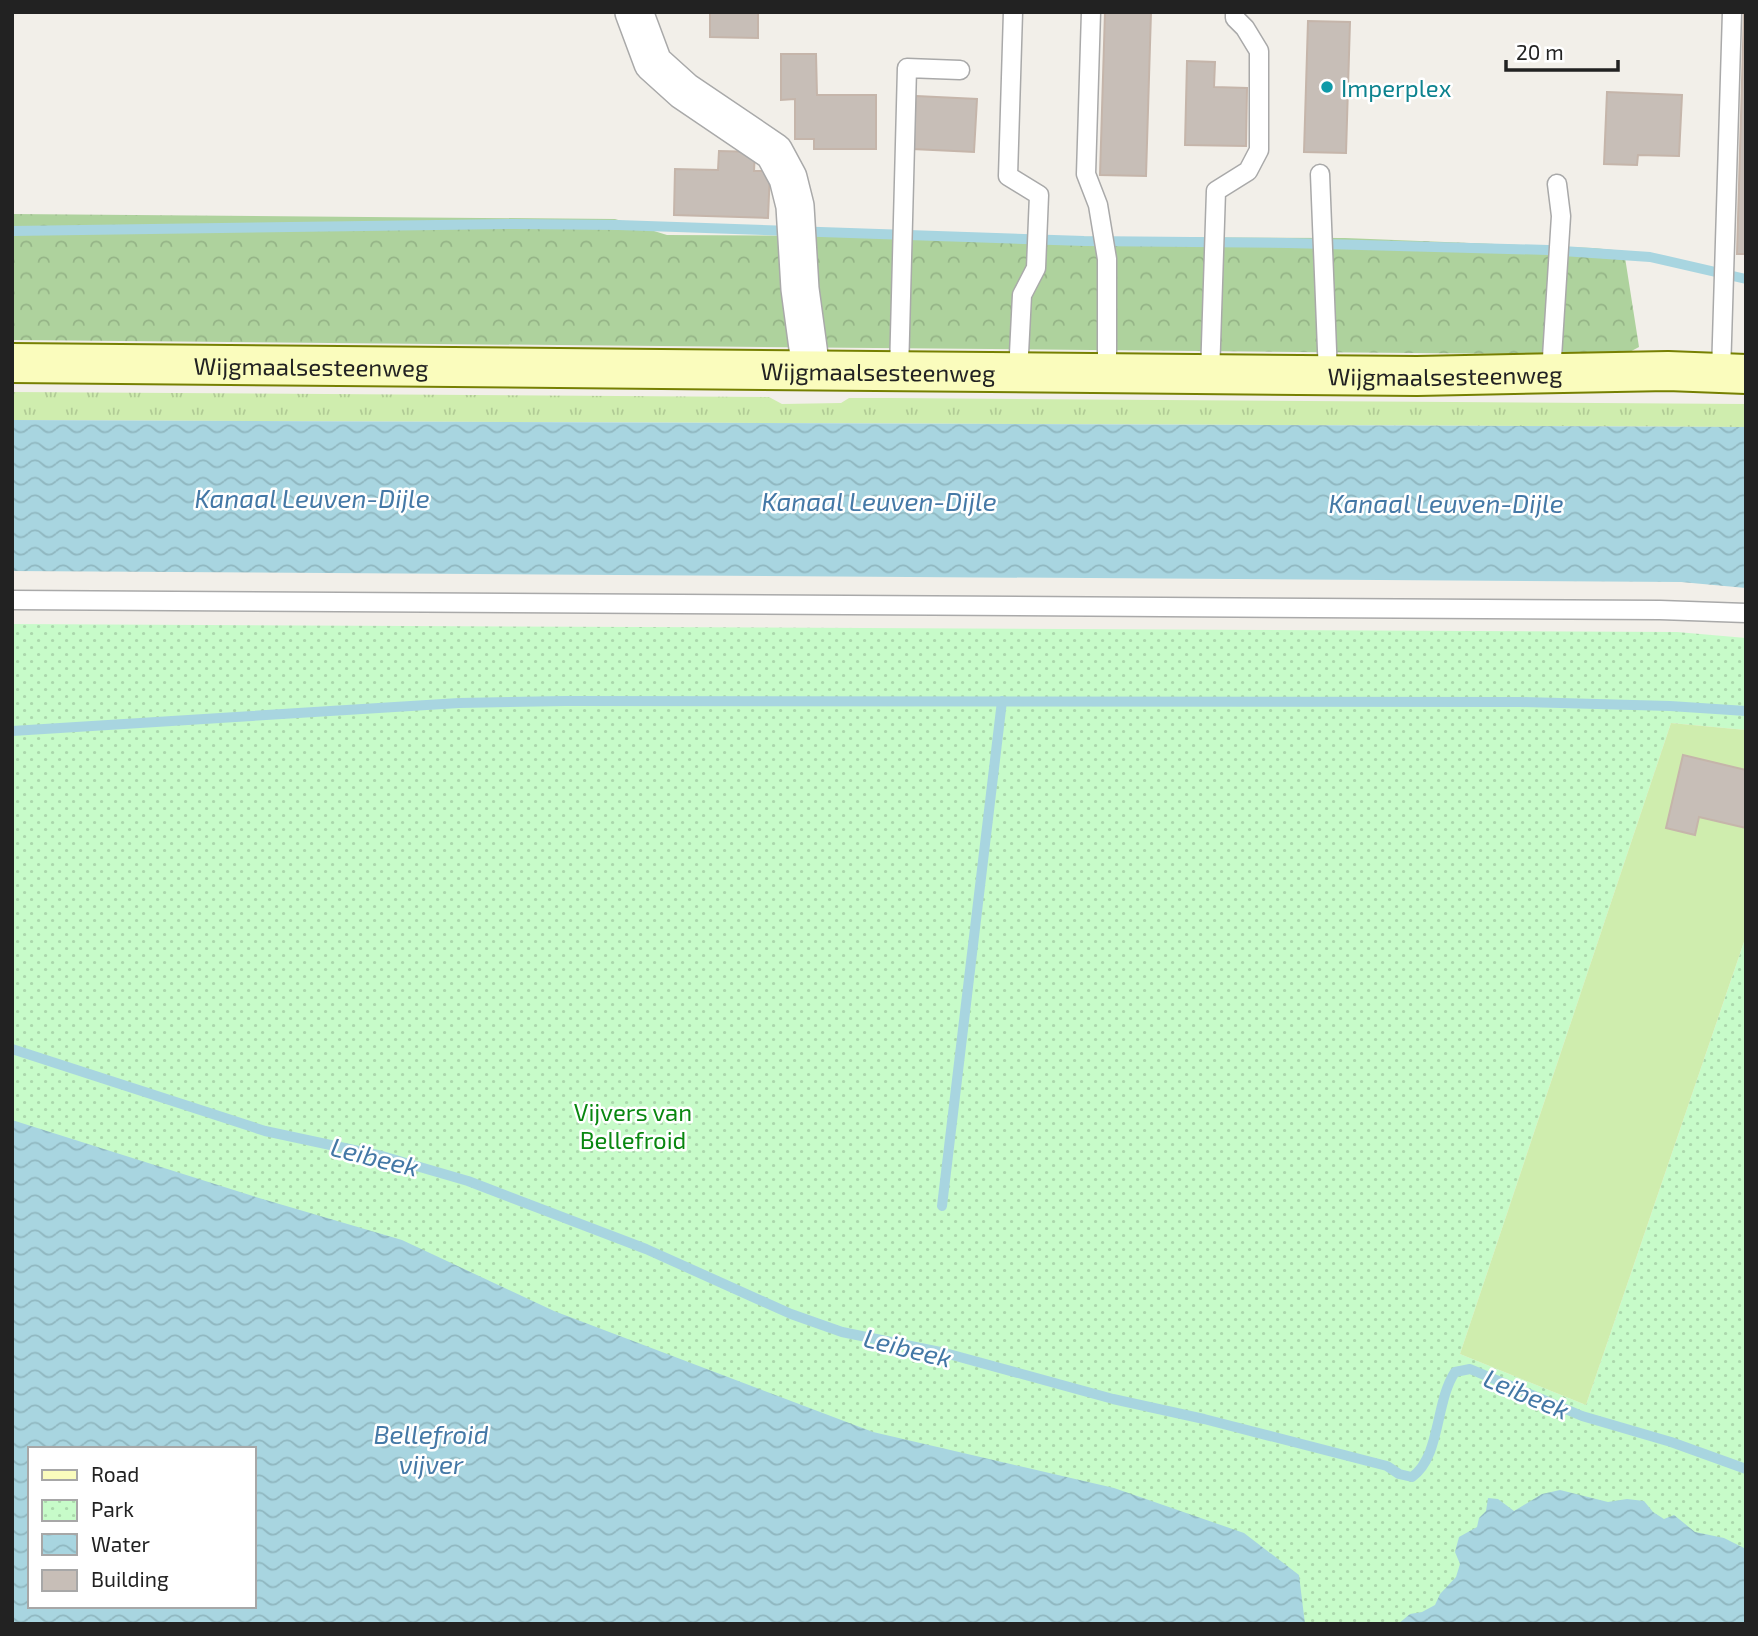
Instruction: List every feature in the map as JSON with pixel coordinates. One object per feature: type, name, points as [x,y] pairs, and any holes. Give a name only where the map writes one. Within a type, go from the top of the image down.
[{"type":"street","points":[[634,12],[653,63],[684,91],[774,152],[788,178],[795,206],[811,369]]},
{"type":"street","name":"Wijgmaalsesteenweg","points":[[12,363],[1107,374],[1328,375],[1668,371],[1733,373]]},
{"type":"lane","points":[[1013,12],[1009,176],[1039,195],[1036,264],[1022,295],[1018,373]]},
{"type":"lane","points":[[1091,12],[1086,174],[1100,216],[1107,259],[1107,374]]},
{"type":"lane","points":[[1210,374],[1216,191],[1248,171],[1259,150],[1259,51],[1245,27],[1235,18],[1235,12]]},
{"type":"lane","points":[[1732,12],[1723,299],[1733,373]]},
{"type":"lane","points":[[899,372],[907,68],[960,70]]},
{"type":"lane","points":[[1320,174],[1328,375]]},
{"type":"lane","points":[[1551,373],[1560,226],[1558,184]]},
{"type":"lane","points":[[12,600],[1660,610],[1746,613]]},
{"type":"green space","points":[[12,214],[615,219],[667,235],[1345,238],[1593,248],[1624,251],[1639,347],[1624,355],[12,340]]},
{"type":"green space","points":[[12,392],[769,397],[782,404],[841,403],[849,398],[891,398],[1746,404],[1746,427],[12,420]]},
{"type":"green space","name":"Vijvers van Bellefroid","points":[[12,624],[1677,632],[1746,638],[1746,730],[1671,723],[1460,1354],[1586,1405],[1746,936],[1746,1624],[12,1624]]},
{"type":"green space","points":[[1671,723],[1746,730],[1746,936],[1586,1405],[1460,1354]]},
{"type":"water","name":"Kanaal Leuven-Dijle","points":[[12,420],[1746,427],[1746,588],[1681,582],[12,571]]},
{"type":"water","name":"Bellefroid vijver","points":[[12,1120],[402,1240],[554,1311],[873,1432],[1114,1488],[1244,1533],[1299,1575],[1305,1624],[12,1624]]},
{"type":"water","points":[[1560,1490],[1608,1502],[1627,1499],[1644,1501],[1653,1512],[1664,1519],[1674,1515],[1695,1532],[1724,1538],[1746,1549],[1746,1624],[1398,1624],[1410,1614],[1422,1612],[1435,1605],[1440,1594],[1456,1577],[1460,1564],[1455,1552],[1459,1537],[1477,1527],[1479,1518],[1486,1511],[1488,1498],[1498,1499],[1514,1511],[1542,1494]]},
{"type":"building","points":[[710,12],[758,12],[758,38],[710,37]]},
{"type":"building","points":[[1105,12],[1151,12],[1146,176],[1100,175]]},
{"type":"building","points":[[1744,12],[1746,254],[1737,254]]},
{"type":"building","name":"Imperplex","points":[[1308,21],[1350,22],[1346,153],[1304,152]]},
{"type":"building","points":[[781,54],[816,54],[817,95],[876,95],[876,149],[814,149],[814,139],[795,139],[795,99],[781,100]]},
{"type":"building","points":[[1187,61],[1215,62],[1214,87],[1247,88],[1246,146],[1185,145]]},
{"type":"building","points":[[1607,92],[1682,95],[1679,156],[1638,155],[1637,165],[1604,164]]},
{"type":"building","points":[[916,96],[977,99],[974,152],[913,149]]},
{"type":"building","points":[[719,151],[755,152],[754,171],[770,171],[768,218],[674,215],[675,169],[718,170]]},
{"type":"building","points":[[1683,755],[1746,770],[1746,828],[1699,817],[1695,835],[1666,828]]},
{"type":"waterway","points":[[12,231],[618,225],[1084,241],[1548,250],[1650,257],[1746,279]]},
{"type":"waterway","points":[[12,731],[459,703],[565,701],[1521,702],[1746,711]]},
{"type":"waterway","points":[[942,1206],[1002,701]]},
{"type":"waterway","name":"Leibeek","points":[[12,1049],[265,1131],[382,1156],[468,1181],[646,1249],[791,1314],[842,1332],[945,1353],[1113,1399],[1204,1419],[1387,1466],[1399,1474],[1412,1477],[1421,1468],[1433,1442],[1449,1384],[1455,1372],[1470,1369],[1582,1416],[1671,1442],[1746,1469]]},
{"type":"place","name":"Imperplex","points":[[1327,87]]}]
